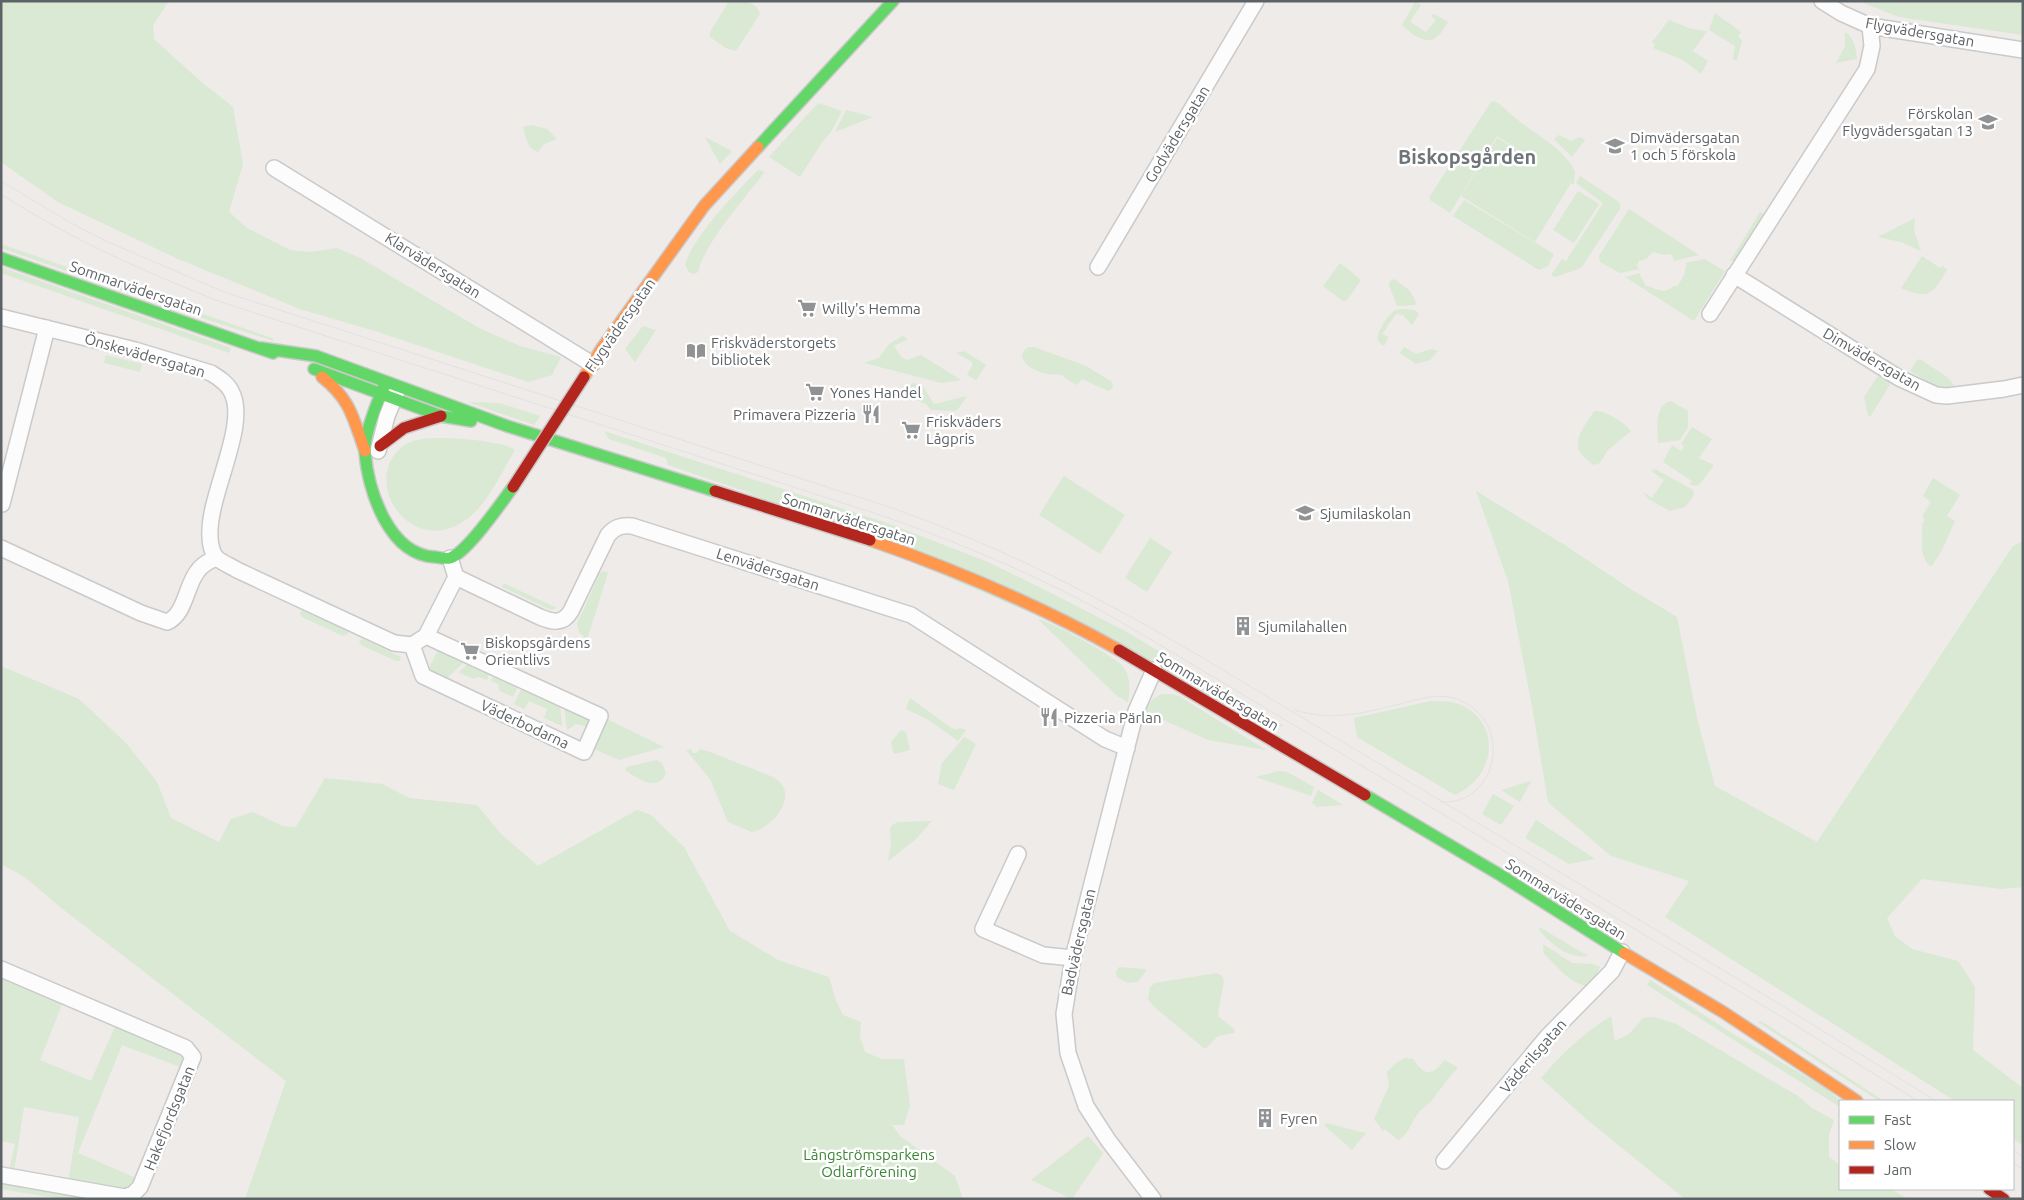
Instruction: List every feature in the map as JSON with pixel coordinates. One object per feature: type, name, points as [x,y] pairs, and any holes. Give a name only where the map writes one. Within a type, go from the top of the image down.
[{"type":"street","name":"Godvädersgatan","points":[[1098,267],[1256,1]]},
{"type":"street","name":"Flygvädersgatan","points":[[1822,1],[1841,13],[1870,26],[2023,50]]},
{"type":"street","name":"Flygvädersgatan","points":[[450,558],[464,549],[513,487],[588,371],[704,206],[888,3]]},
{"type":"street","points":[[1710,314],[1867,69],[1872,46],[1870,26]]},
{"type":"street","name":"Klarvädersgatan","points":[[274,168],[588,371]]},
{"type":"street","name":"Sommarvädersgatan","points":[[1,258],[261,348],[308,367],[507,426],[870,540],[942,566],[1038,608],[1079,628],[1154,670],[1502,876],[1622,952],[1723,1012],[1855,1100]]},
{"type":"street","name":"Dimvädersgatan","points":[[1734,275],[1899,378],[1936,395],[1947,396],[2023,385]]},
{"type":"street","name":"Önskevädersgatan","points":[[1,317],[135,350],[211,373],[222,380],[231,391],[235,402],[236,417],[234,432],[209,524],[210,544],[216,558]]},
{"type":"street","points":[[2,504],[47,328]]},
{"type":"street","name":"Sommarvädersgatan","points":[[261,348],[316,356],[441,416],[507,426]]},
{"type":"street","points":[[1,548],[141,613],[167,622],[176,616],[198,570],[216,558],[237,570],[394,643],[412,645],[426,636],[456,577],[450,558],[426,557],[413,551],[402,542],[387,524],[374,500],[365,451],[347,400],[337,388],[308,367]]},
{"type":"street","points":[[365,451],[368,434],[390,390]]},
{"type":"street","points":[[369,470],[380,446],[387,416],[390,390]]},
{"type":"street","points":[[380,446],[404,428],[441,416]]},
{"type":"street","name":"Lenvädersgatan","points":[[456,577],[540,617],[553,622],[560,622],[567,618],[606,536],[614,528],[623,525],[632,526],[910,615],[1105,739],[1127,748]]},
{"type":"street","name":"Väderbodarna","points":[[412,645],[423,676],[584,752],[600,716],[426,636]]},
{"type":"street","name":"Badvädersgatan","points":[[1152,1199],[1108,1140],[1086,1106],[1068,1054],[1064,1014],[1073,958],[1136,710],[1154,670]]},
{"type":"street","points":[[1018,854],[983,929],[1043,956],[1073,958]]},
{"type":"street","name":"Väderilsgatan","points":[[1444,1161],[1547,1037],[1612,971],[1622,952]]},
{"type":"street","name":"Hakefjordsgatan","points":[[1,969],[186,1048],[193,1057],[140,1187],[134,1194],[125,1197],[1,1175]]},
{"type":"street","points":[[1990,1190],[2004,1199]]},
{"type":"green space","points":[[1,1],[169,1],[153,25],[154,39],[199,80],[233,107],[243,164],[229,212],[247,228],[290,250],[310,252],[337,248],[360,258],[481,329],[520,346],[561,357],[552,375],[528,382],[378,332],[300,309],[176,258],[58,202],[1,162]]},
{"type":"green space","points":[[729,1],[743,1],[752,4],[758,9],[760,14],[736,51],[726,48],[710,37],[710,32]]},
{"type":"green space","points":[[2023,1],[2023,35],[1899,17],[1861,2]]},
{"type":"green space","points":[[1415,2],[1421,5],[1410,22],[1426,32],[1436,20],[1431,16],[1434,14],[1448,22],[1441,33],[1432,40],[1419,38],[1402,25]]},
{"type":"green space","points":[[1715,13],[1741,32],[1738,37],[1742,40],[1737,60],[1733,60],[1735,46],[1709,30]]},
{"type":"green space","points":[[1669,20],[1692,29],[1707,31],[1693,51],[1708,61],[1701,74],[1683,60],[1653,48],[1655,44],[1652,42]]},
{"type":"green space","points":[[1845,32],[1852,40],[1857,59],[1836,63],[1845,46]]},
{"type":"green space","points":[[1495,101],[1558,150],[1575,171],[1574,184],[1571,183],[1535,242],[1461,196],[1497,138],[1535,161],[1497,136],[1450,213],[1430,200],[1430,196],[1491,102]]},
{"type":"green space","points":[[818,103],[842,111],[831,132],[822,142],[800,177],[769,157]]},
{"type":"green space","points":[[846,110],[873,117],[835,132]]},
{"type":"green space","points":[[531,125],[547,129],[557,139],[544,144],[538,152],[534,150],[528,142],[523,127]]},
{"type":"green space","points":[[1559,135],[1571,141],[1580,137],[1585,140],[1572,157],[1554,139]]},
{"type":"green space","points":[[705,137],[732,151],[720,164]]},
{"type":"green space","points":[[758,170],[764,173],[708,248],[698,272],[694,274],[689,272],[685,265],[697,241],[717,215]]},
{"type":"green space","points":[[1580,176],[1619,202],[1620,209],[1581,268],[1555,277],[1551,275],[1562,259],[1566,261],[1603,203],[1576,183]]},
{"type":"green space","points":[[1578,191],[1599,204],[1574,243],[1553,230]]},
{"type":"green space","points":[[1464,200],[1554,254],[1548,266],[1539,270],[1453,216]]},
{"type":"green space","points":[[1629,209],[1699,255],[1674,261],[1672,255],[1653,252],[1646,259],[1639,261],[1637,266],[1639,269],[1620,273],[1600,262],[1599,256]]},
{"type":"green space","points":[[1760,212],[1765,215],[1738,256],[1734,261],[1730,261]]},
{"type":"green space","points":[[1915,218],[1914,231],[1921,251],[1901,242],[1878,237]]},
{"type":"green space","points":[[1,244],[272,338],[274,341],[186,313],[1,248]]},
{"type":"green space","points":[[1922,256],[1940,268],[1942,266],[1947,270],[1938,285],[1924,294],[1918,294],[1901,288]]},
{"type":"green space","points":[[1704,259],[1725,271],[1694,321],[1625,277],[1639,273],[1646,286],[1663,291],[1677,286],[1685,272],[1686,263]]},
{"type":"green space","points":[[1340,263],[1359,278],[1360,282],[1347,300],[1343,301],[1323,286]]},
{"type":"green space","points":[[1,267],[231,348],[229,353],[1,273]]},
{"type":"green space","points":[[1394,279],[1409,290],[1416,302],[1415,305],[1397,306],[1389,285],[1390,281]]},
{"type":"green space","points":[[1415,310],[1419,314],[1412,325],[1403,315],[1396,314],[1382,334],[1389,337],[1384,346],[1380,343],[1378,340],[1379,333],[1383,324],[1394,311]]},
{"type":"green space","points":[[643,326],[656,330],[635,362],[625,349]]},
{"type":"green space","points":[[903,336],[908,339],[894,346],[901,357],[907,360],[921,355],[961,380],[942,383],[864,363],[879,358],[889,344]]},
{"type":"green space","points":[[1028,347],[1034,347],[1086,366],[1112,382],[1113,388],[1108,391],[1082,379],[1077,385],[1061,375],[1050,375],[1036,370],[1026,364],[1022,357],[1023,352]]},
{"type":"green space","points":[[1404,347],[1416,354],[1431,349],[1438,351],[1430,360],[1416,364],[1400,353]]},
{"type":"green space","points":[[964,351],[986,365],[976,380],[967,375],[972,362],[956,353]]},
{"type":"green space","points":[[106,355],[142,364],[140,372],[104,363]]},
{"type":"green space","points":[[1920,359],[1947,377],[1955,386],[1937,387],[1910,371],[1916,361]]},
{"type":"green space","points":[[1878,376],[1891,383],[1870,417],[1864,397]]},
{"type":"green space","points":[[913,383],[923,386],[934,404],[967,396],[955,411],[931,410],[926,404],[902,394],[901,390]]},
{"type":"green space","points":[[1671,401],[1688,411],[1688,427],[1680,440],[1658,443],[1657,425],[1659,413],[1665,404]]},
{"type":"green space","points":[[468,402],[499,403],[540,416],[534,425]]},
{"type":"green space","points":[[1595,411],[1614,418],[1631,431],[1608,450],[1600,463],[1594,465],[1581,453],[1578,440],[1583,428]]},
{"type":"green space","points":[[1692,427],[1712,439],[1699,458],[1714,465],[1700,484],[1696,486],[1689,484],[1692,481],[1663,462],[1672,445],[1681,451],[1684,446],[1681,444]]},
{"type":"green space","points":[[604,431],[887,523],[988,562],[1125,631],[1284,726],[1271,728],[1180,676],[744,491],[668,465],[666,458],[609,439]]},
{"type":"green space","points":[[439,438],[490,442],[515,450],[494,487],[475,512],[467,519],[447,529],[428,530],[411,523],[398,512],[389,496],[386,479],[390,462],[402,447],[414,441]]},
{"type":"green space","points":[[1655,469],[1693,490],[1694,495],[1685,507],[1670,511],[1648,499],[1643,492],[1652,498],[1664,480],[1651,471]]},
{"type":"green space","points":[[1064,476],[1125,515],[1100,554],[1039,515]]},
{"type":"green space","points":[[1933,478],[1960,495],[1947,516],[1955,521],[1942,550],[1931,567],[1924,557],[1922,523],[1924,522],[1923,515],[1931,502],[1923,496]]},
{"type":"green space","points":[[1476,491],[1677,617],[1697,718],[1715,786],[1817,842],[2013,546],[2023,541],[2023,887],[2001,889],[1922,879],[1887,918],[1895,936],[1912,949],[1958,961],[1975,987],[1973,1050],[2023,1088],[2023,1145],[2014,1140],[2014,1100],[1953,1100],[1665,917],[1689,881],[1611,856],[1548,802],[1508,581]]},
{"type":"green space","points":[[1150,538],[1172,552],[1147,592],[1125,578]]},
{"type":"green space","points":[[604,571],[608,573],[587,640],[579,632],[577,624],[600,573]]},
{"type":"green space","points":[[503,583],[557,608],[551,610],[502,587]]},
{"type":"green space","points":[[302,610],[345,629],[348,631],[348,634],[343,636],[302,617],[300,613]]},
{"type":"green space","points":[[1038,619],[1084,640],[1119,663],[1124,668],[1129,680],[1128,702],[1117,696]]},
{"type":"green space","points":[[363,639],[401,657],[400,661],[396,661],[361,645],[359,641]]},
{"type":"green space","points":[[439,648],[467,659],[445,680],[429,668]]},
{"type":"green space","points":[[470,662],[490,672],[487,680],[478,677],[474,679],[459,672]]},
{"type":"green space","name":"Långströmsparkens Odlarförening","points":[[1,666],[79,699],[126,743],[157,782],[171,818],[219,842],[231,819],[253,812],[283,826],[296,827],[325,778],[382,784],[409,798],[477,805],[502,835],[538,866],[637,810],[651,815],[684,847],[730,931],[778,960],[829,977],[836,1001],[843,1015],[861,1022],[860,1037],[865,1052],[882,1059],[904,1059],[910,1106],[904,1125],[892,1125],[900,1136],[955,1176],[963,1199],[245,1199],[286,1081],[60,907],[26,878],[1,864]]},
{"type":"green space","points":[[494,673],[519,685],[513,697],[500,691],[498,684],[491,681]]},
{"type":"green space","points":[[522,687],[560,705],[562,726],[544,718],[547,709],[529,701],[524,709],[514,704]]},
{"type":"green space","points":[[1162,694],[1179,696],[1266,750],[1208,740],[1144,711],[1149,703]]},
{"type":"green space","points":[[910,698],[950,727],[957,730],[960,728],[966,730],[958,741],[929,720],[906,709]]},
{"type":"green space","points":[[1431,701],[1450,702],[1461,705],[1474,714],[1483,725],[1488,738],[1489,751],[1486,764],[1479,776],[1468,787],[1455,795],[1357,737],[1354,718]]},
{"type":"green space","points":[[564,706],[592,717],[586,733],[581,738],[586,730],[585,726],[576,724],[567,730]]},
{"type":"green space","points":[[603,719],[607,719],[664,747],[619,760],[594,749],[592,748]]},
{"type":"green space","points":[[901,730],[906,732],[910,750],[895,754],[891,742]]},
{"type":"green space","points":[[964,737],[976,744],[954,790],[938,784],[942,763]]},
{"type":"green space","points":[[691,749],[693,753],[697,753],[700,749],[710,752],[773,777],[781,783],[785,791],[785,800],[782,808],[769,823],[761,829],[752,832],[728,822],[710,779],[686,750]]},
{"type":"green space","points":[[656,760],[662,763],[666,773],[658,782],[653,783],[641,780],[625,770],[627,767]]},
{"type":"green space","points":[[1279,771],[1287,772],[1314,787],[1311,796],[1256,777]]},
{"type":"green space","points":[[1531,781],[1520,802],[1501,790]]},
{"type":"green space","points":[[1318,790],[1343,805],[1317,807],[1312,803]]},
{"type":"green space","points":[[1493,794],[1514,806],[1501,825],[1482,814]]},
{"type":"green space","points":[[1536,820],[1595,859],[1569,864],[1525,838]]},
{"type":"green space","points":[[932,821],[915,840],[888,861],[891,845],[890,828],[892,825],[898,822]]},
{"type":"green space","points":[[1539,927],[1588,956],[1574,955],[1560,949],[1539,930]]},
{"type":"green space","points":[[1543,944],[1572,963],[1592,964],[1600,967],[1591,986],[1577,983],[1565,975],[1544,954]]},
{"type":"green space","points":[[1119,967],[1145,969],[1146,971],[1138,982],[1128,983],[1117,977],[1116,972]]},
{"type":"green space","points":[[1217,973],[1222,976],[1224,981],[1218,1012],[1219,1017],[1235,1030],[1234,1033],[1218,1036],[1205,1049],[1153,1006],[1148,999],[1150,987],[1155,983]]},
{"type":"green space","points":[[1,976],[63,1002],[40,1060],[91,1081],[116,1024],[180,1051],[185,1059],[183,1068],[122,1045],[78,1153],[136,1178],[134,1184],[128,1190],[68,1182],[79,1117],[24,1107],[14,1172],[9,1171],[15,1144],[1,1141]]},
{"type":"green space","points":[[1650,980],[1735,1035],[1827,1089],[1839,1100],[1839,1106],[1647,985]]},
{"type":"green space","points":[[1611,1016],[1615,1041],[1629,1034],[1643,1018],[1654,1017],[1676,1024],[1798,1096],[1812,1108],[1834,1120],[1829,1135],[1829,1157],[1839,1164],[1839,1190],[1893,1190],[1908,1199],[1685,1199],[1585,1118],[1541,1078],[1573,1044]]},
{"type":"green space","points":[[1761,1021],[1882,1100],[1877,1100],[1758,1022]]},
{"type":"green space","points":[[1405,1058],[1413,1059],[1425,1072],[1433,1071],[1445,1060],[1458,1068],[1431,1101],[1418,1113],[1405,1135],[1398,1140],[1385,1129],[1383,1131],[1374,1119],[1389,1086],[1387,1072],[1396,1063]]},
{"type":"green space","points":[[1326,1123],[1366,1133],[1352,1150],[1325,1126]]},
{"type":"green space","points":[[1088,1136],[1103,1153],[1072,1199],[1031,1180]]},
{"type":"green space","points":[[1,1183],[91,1199],[61,1199],[1,1189]]},
{"type":"tram line","points":[[1,181],[71,223],[108,242],[224,292],[889,507],[931,522],[1011,556],[1126,614],[1203,658],[1786,1008],[1934,1100]]},
{"type":"tram line","points":[[1,194],[54,226],[108,254],[221,302],[883,516],[928,532],[1038,579],[1094,607],[1145,636],[1782,1017],[1916,1100]]},
{"type":"tram line","points":[[1295,710],[1332,716],[1368,712],[1426,698],[1443,696],[1459,700],[1476,711],[1488,725],[1493,742],[1492,760],[1487,777],[1476,790],[1461,799],[1441,802]]},
{"type":"tram line","points":[[2014,1151],[2023,1157]]},
{"type":"tram line","points":[[2014,1164],[2023,1169]]},
{"type":"traffic: fast","points":[[758,147],[893,1]]},
{"type":"traffic: fast","points":[[1,258],[273,353]]},
{"type":"traffic: fast","points":[[261,348],[316,356],[507,426],[715,491]]},
{"type":"traffic: fast","points":[[314,369],[441,416],[471,421]]},
{"type":"traffic: fast","points":[[385,383],[369,426],[365,452],[376,502],[393,533],[405,545],[419,554],[450,558],[474,538],[513,487]]},
{"type":"traffic: fast","points":[[1365,795],[1502,876],[1624,953]]},
{"type":"traffic: slow","points":[[584,377],[602,348],[704,206],[758,147]]},
{"type":"traffic: slow","points":[[322,377],[332,385],[350,410],[365,451]]},
{"type":"traffic: slow","points":[[870,540],[997,589],[1119,650]]},
{"type":"traffic: slow","points":[[1624,953],[1723,1012],[1855,1100]]},
{"type":"traffic: jam","points":[[513,487],[584,377]]},
{"type":"traffic: jam","points":[[380,446],[404,428],[441,416]]},
{"type":"traffic: jam","points":[[715,491],[870,540]]},
{"type":"traffic: jam","points":[[1119,650],[1365,795]]},
{"type":"traffic: jam","points":[[1990,1190],[2004,1199]]},
{"type":"place","name":"Förskolan Flygvädersgatan 13","points":[[1988,122]]},
{"type":"place","name":"Dimvädersgatan 1 och 5 förskola","points":[[1615,146]]},
{"type":"place","name":"Willy's Hemma","points":[[807,308]]},
{"type":"place","name":"Friskväderstorgets bibliotek","points":[[696,351]]},
{"type":"place","name":"Yones Handel","points":[[815,392]]},
{"type":"place","name":"Primavera Pizzeria","points":[[871,414]]},
{"type":"place","name":"Friskväders Lågpris","points":[[911,430]]},
{"type":"place","name":"Sjumilaskolan","points":[[1305,513]]},
{"type":"place","name":"Sjumilahallen","points":[[1243,626]]},
{"type":"place","name":"Biskopsgårdens Orientlivs","points":[[470,651]]},
{"type":"place","name":"Pizzeria Pärlan","points":[[1049,717]]},
{"type":"place","name":"Fyren","points":[[1265,1118]]},
{"type":"district","name":"Biskopsgården","points":[[1467,156]]}]
